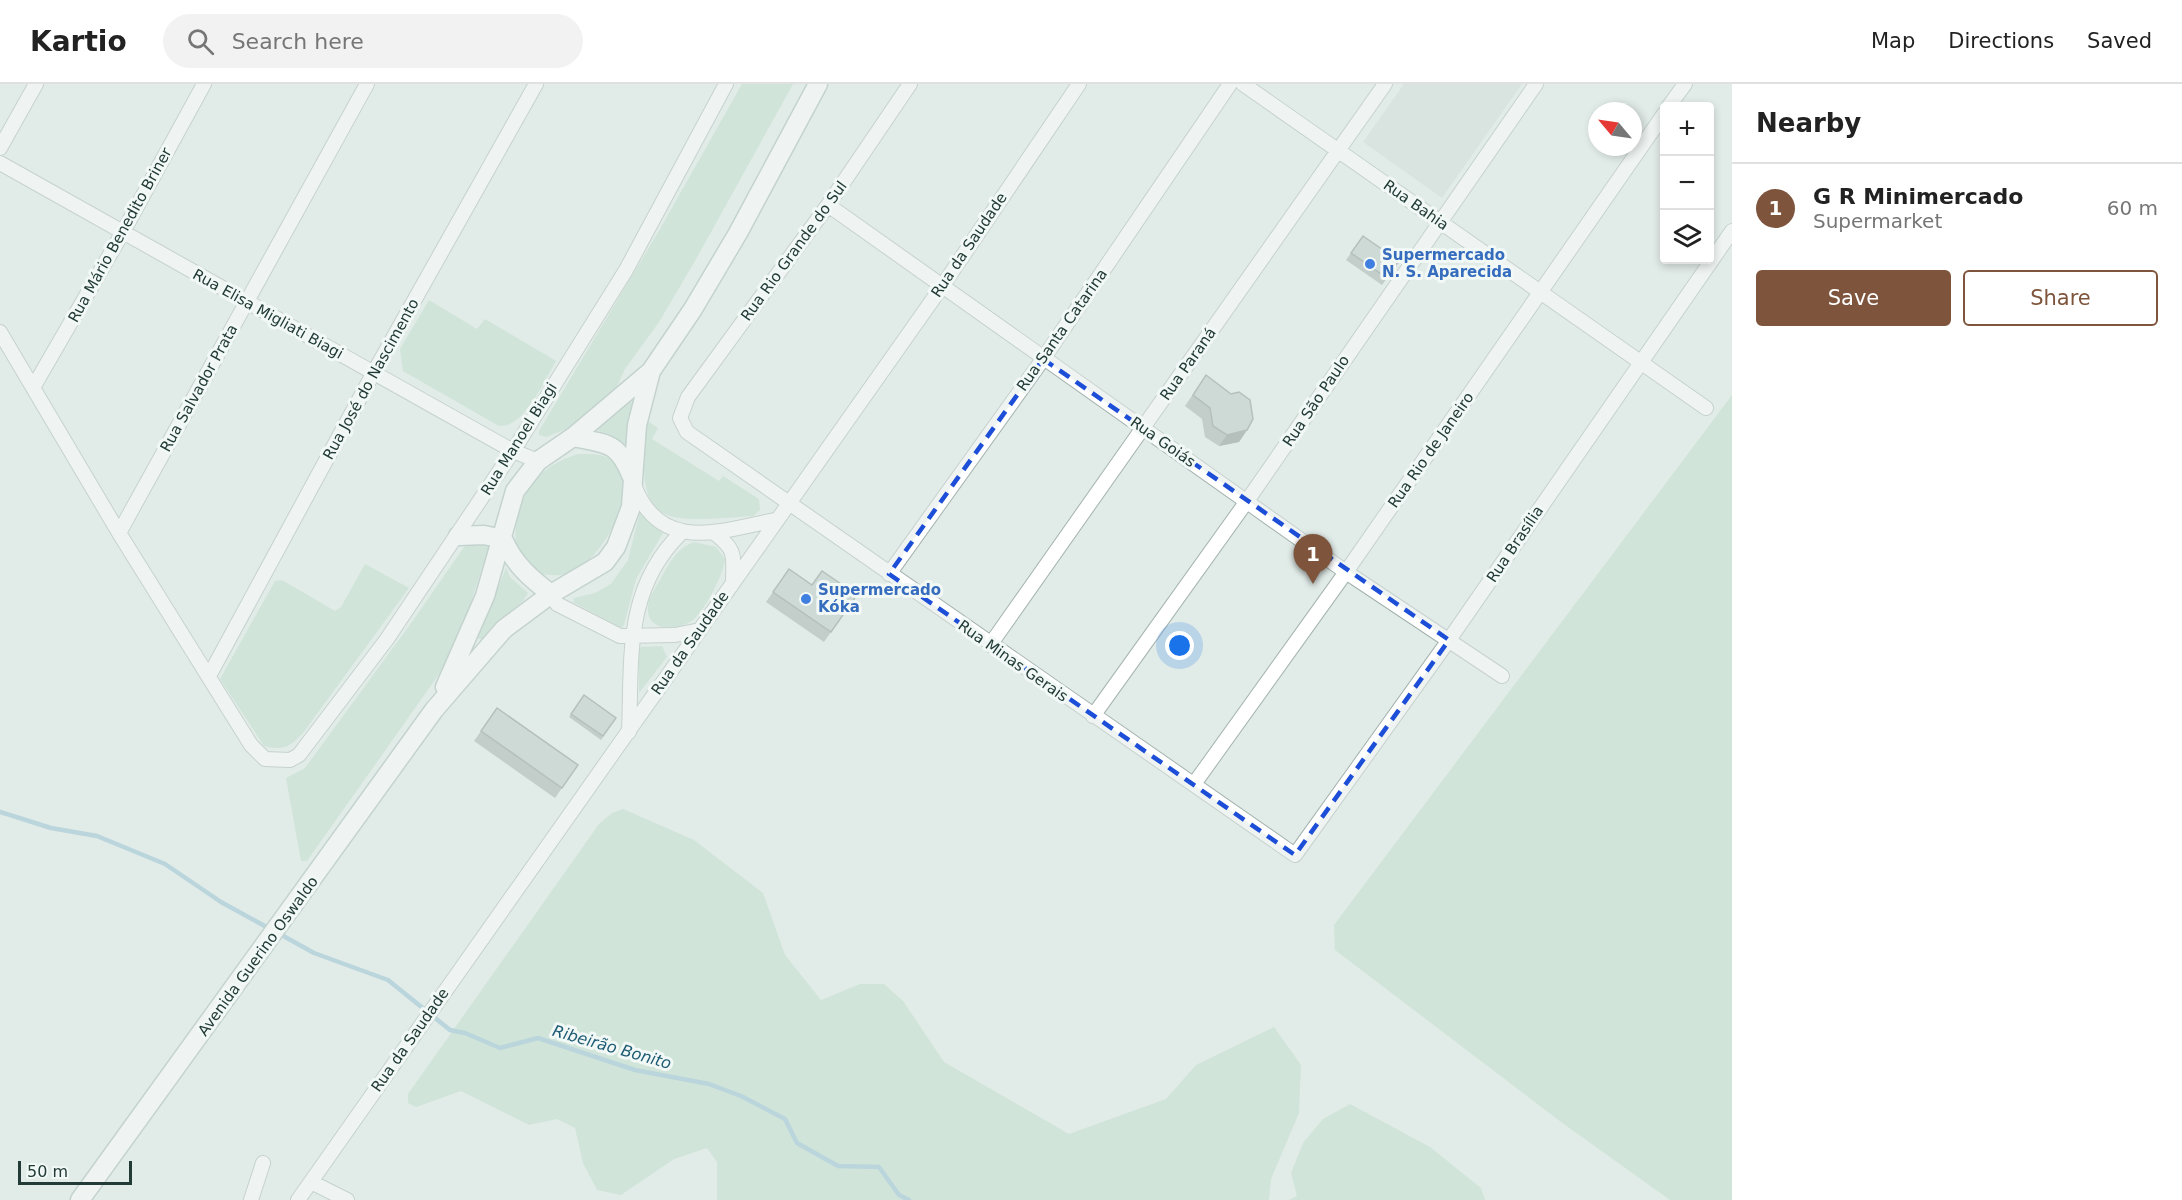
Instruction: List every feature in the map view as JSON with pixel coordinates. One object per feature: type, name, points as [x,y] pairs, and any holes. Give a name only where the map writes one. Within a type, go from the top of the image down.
[{"type":"main road","points":[[651,371],[693,309],[738,233],[818,84]]},
{"type":"main road","name":"Avenida Guerino Oswaldo","points":[[434,711],[469,637],[503,539],[508,509],[515,491],[538,461],[573,437],[651,371]]},
{"type":"main road","name":"Avenida Guerino Oswaldo","points":[[80,1200],[434,711],[504,629],[551,594],[593,570],[611,555],[625,531],[634,485],[638,425],[651,371]]},
{"type":"main road","points":[[573,437],[604,442],[615,448],[624,458],[634,485]]},
{"type":"main road","points":[[458,536],[484,535],[503,539],[526,575],[551,594]]},
{"type":"street","points":[[0,148],[36,84]]},
{"type":"street","name":"Rua Mário Benedito Briner","points":[[34,386],[123,232],[204,84]]},
{"type":"street","name":"Rua Salvador Prata","points":[[119,533],[367,84]]},
{"type":"street","name":"Rua José do Nascimento","points":[[209,676],[374,372],[536,84]]},
{"type":"street","name":"Rua Manoel Biagi","points":[[209,676],[251,744],[265,759],[291,760],[299,755],[387,639],[513,451],[626,270],[726,84]]},
{"type":"street","name":"Rua Rio Grande do Sul","points":[[680,418],[688,397],[828,205],[910,84]]},
{"type":"street","name":"Rua da Saudade","points":[[298,1200],[449,983],[629,732],[733,579],[943,285],[1078,84]]},
{"type":"street","name":"Rua Santa Catarina","points":[[889,574],[1043,358],[1230,84]]},
{"type":"street","name":"Rua Bahia","points":[[1243,84],[1706,408]]},
{"type":"street","name":"Rua Paraná","points":[[990,645],[1385,84]]},
{"type":"street","name":"Rua São Paulo","points":[[1093,716],[1247,501],[1536,84]]},
{"type":"street","points":[[1673,102],[1685,84]]},
{"type":"street","name":"Rua Rio de Janeiro","points":[[1194,784],[1346,572],[1660,121]]},
{"type":"street","name":"Rua Elisa Migliati Biagi","points":[[0,163],[513,451],[538,461]]},
{"type":"street","name":"Rua Goiás","points":[[828,205],[1346,572],[1502,676]]},
{"type":"street","name":"Rua Brasília","points":[[1295,855],[1449,640],[1732,231]]},
{"type":"street","points":[[0,332],[119,533],[209,676]]},
{"type":"street","name":"Rua Minas Gerais","points":[[680,418],[687,432],[787,504],[1295,855]]},
{"type":"street","points":[[634,485],[642,504],[657,518],[681,533],[712,532],[775,520]]},
{"type":"street","points":[[712,532],[728,544],[734,554],[733,579]]},
{"type":"street","points":[[629,732],[632,638],[643,587],[664,549],[681,533]]},
{"type":"street","points":[[551,594],[557,604],[620,636],[632,638],[675,635],[700,630]]},
{"type":"street","points":[[251,1200],[263,1163]]},
{"type":"street","points":[[311,1182],[347,1200]]},
{"type":"highlighted area","points":[[1043,359],[1449,640],[1295,855],[889,574]]},
{"type":"shaded area","points":[[1404,84],[1522,84],[1442,198],[1363,142]]},
{"type":"green space","points":[[742,84],[793,84],[695,261],[659,322],[625,369],[615,391],[580,424],[546,437],[539,435],[539,431],[660,229]]},
{"type":"green space","points":[[429,300],[477,329],[485,319],[556,361],[532,402],[517,420],[508,425],[499,426],[403,371],[400,349]]},
{"type":"green space","points":[[1732,395],[1732,1200],[1670,1200],[1561,1122],[1335,950],[1334,925]]},
{"type":"green space","points":[[629,401],[634,404],[628,424],[627,447],[611,435],[597,430]]},
{"type":"green space","points":[[645,419],[658,428],[652,439],[719,481],[723,476],[759,499],[760,510],[753,516],[693,519],[673,517],[659,511],[650,499],[645,481]]},
{"type":"green space","points":[[578,454],[599,455],[610,459],[620,470],[624,485],[622,502],[607,537],[584,564],[564,575],[540,574],[524,560],[517,547],[516,530],[520,509],[530,487],[537,478],[555,464]]},
{"type":"green space","points":[[640,512],[663,533],[636,579],[624,625],[621,628],[573,602],[574,598],[595,593],[611,584],[628,560]]},
{"type":"green space","points":[[476,542],[489,546],[459,639],[437,677],[307,861],[301,861],[286,778],[305,768],[464,547]]},
{"type":"green space","points":[[694,542],[716,547],[725,559],[717,584],[707,603],[690,622],[670,628],[656,625],[649,615],[648,603],[651,596],[674,557]]},
{"type":"green space","points":[[365,564],[409,588],[303,733],[286,747],[264,746],[220,679],[275,581],[282,580],[335,611],[341,607]]},
{"type":"green space","points":[[506,568],[510,577],[528,593],[523,601],[482,640],[478,638]]},
{"type":"green space","points":[[662,646],[667,657],[639,693],[639,649]]},
{"type":"green space","points":[[623,809],[694,840],[763,893],[785,955],[821,1000],[860,984],[884,984],[903,1001],[944,1062],[1069,1134],[1166,1099],[1196,1065],[1274,1027],[1301,1065],[1299,1113],[1271,1179],[1269,1200],[717,1200],[717,1162],[707,1148],[674,1159],[621,1195],[597,1190],[583,1163],[575,1128],[557,1119],[529,1125],[461,1091],[416,1107],[408,1103],[408,1094],[599,824],[612,813]]},
{"type":"green space","points":[[1350,1104],[1430,1147],[1481,1188],[1485,1200],[1289,1200],[1297,1196],[1291,1173],[1303,1143],[1323,1119]]},
{"type":"building","points":[[1363,236],[1399,261],[1387,278],[1351,253]]},
{"type":"building","points":[[1206,375],[1231,394],[1239,392],[1250,400],[1253,419],[1247,430],[1227,435],[1213,426],[1210,408],[1193,395]]},
{"type":"building","points":[[789,569],[812,585],[822,571],[857,595],[831,632],[773,592]]},
{"type":"building","points":[[584,695],[616,718],[603,736],[571,714]]},
{"type":"building","points":[[497,708],[578,765],[562,788],[481,731]]},
{"type":"waterway","name":"Ribeirão Bonito","points":[[0,812],[51,828],[97,836],[165,864],[221,902],[270,929]]},
{"type":"waterway","name":"Ribeirão Bonito","points":[[278,933],[314,953],[388,980],[450,1030],[465,1033],[500,1048],[538,1038],[635,1070],[709,1084],[741,1096],[785,1119],[797,1143],[838,1166],[879,1167],[899,1195],[909,1200]]},
{"type":"place","name":"Supermercado N. S. Aparecida","points":[[1370,264]]},
{"type":"place","name":"G R Minimercado","points":[[1313,584]]},
{"type":"place","name":"Supermercado Kóka","points":[[806,599]]}]
